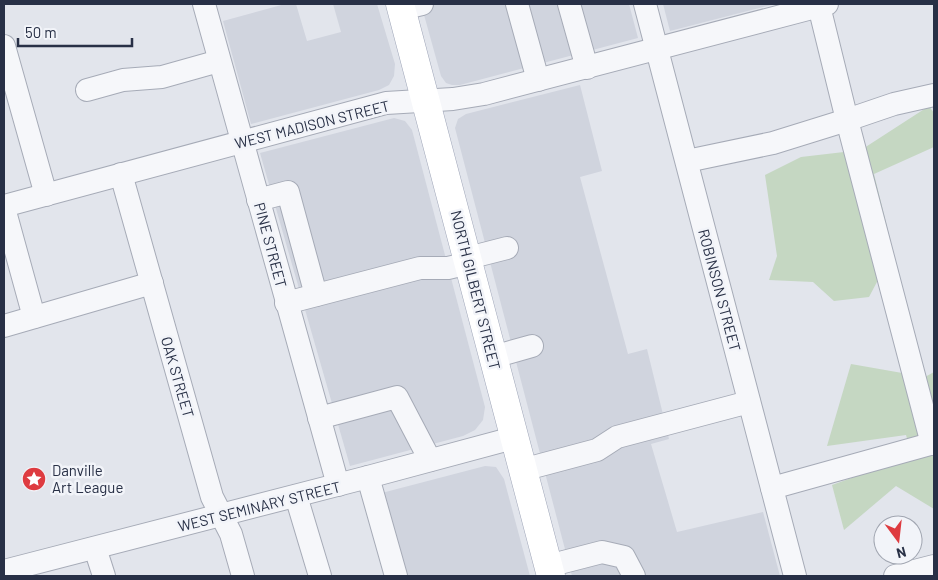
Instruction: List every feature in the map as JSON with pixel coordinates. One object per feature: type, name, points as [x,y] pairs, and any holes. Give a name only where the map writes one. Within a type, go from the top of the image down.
[{"type":"main road","name":"NORTH GILBERT STREET","points":[[408,5],[426,101],[513,438],[550,571]]},
{"type":"street","name":"PINE STREET","points":[[204,4],[338,485]]},
{"type":"street","points":[[518,4],[538,80]]},
{"type":"street","points":[[569,4],[587,68]]},
{"type":"street","name":"ROBINSON STREET","points":[[645,4],[795,576]]},
{"type":"street","points":[[772,488],[933,444],[847,120],[823,5]]},
{"type":"street","name":"WEST MADISON STREET","points":[[4,207],[386,103],[468,98],[823,5]]},
{"type":"street","points":[[4,46],[46,195]]},
{"type":"street","points":[[87,90],[123,80],[162,77],[220,61]]},
{"type":"street","points":[[687,161],[773,142],[894,104],[934,95]]},
{"type":"street","name":"OAK STREET","points":[[121,174],[212,497],[231,534],[243,576]]},
{"type":"street","points":[[258,200],[288,192],[316,295]]},
{"type":"street","points":[[4,207],[34,317]]},
{"type":"street","points":[[286,302],[420,268],[448,268],[507,248]]},
{"type":"street","points":[[4,326],[152,283]]},
{"type":"street","points":[[493,357],[532,346]]},
{"type":"street","points":[[319,418],[397,397],[430,460]]},
{"type":"street","points":[[522,470],[597,450],[617,436],[749,402]]},
{"type":"street","name":"WEST SEMINARY STREET","points":[[4,571],[513,438]]},
{"type":"street","points":[[368,477],[396,576]]},
{"type":"street","points":[[296,496],[320,576]]},
{"type":"street","points":[[95,548],[104,576]]},
{"type":"street","points":[[550,571],[602,552],[624,557],[634,576]]},
{"type":"street","points":[[895,576],[934,566]]},
{"type":"shaded area","points":[[285,4],[296,4],[307,41],[341,32],[333,4],[377,4],[395,64],[394,76],[389,85],[379,90],[251,124],[223,21]]},
{"type":"shaded area","points":[[421,4],[629,4],[638,38],[460,85],[452,85],[446,83],[441,76]]},
{"type":"shaded area","points":[[663,4],[775,4],[670,31]]},
{"type":"shaded area","points":[[580,85],[602,171],[580,177],[628,354],[647,349],[669,439],[651,444],[677,532],[763,512],[780,576],[572,576],[455,128],[458,119],[466,114]]},
{"type":"shaded area","points":[[394,118],[405,121],[412,130],[485,407],[483,420],[475,430],[463,436],[350,466],[260,153]]},
{"type":"shaded area","points":[[485,466],[496,467],[504,479],[530,576],[396,576],[374,495]]},
{"type":"green space","points":[[929,106],[934,113],[934,147],[874,174],[897,267],[878,280],[869,297],[834,301],[813,282],[769,280],[777,256],[765,175],[801,157],[861,150]]},
{"type":"green space","points":[[851,364],[925,377],[934,372],[934,509],[896,486],[844,530],[832,485],[912,456],[906,435],[827,446]]},
{"type":"place","name":"Danville Art League","points":[[34,479]]}]
